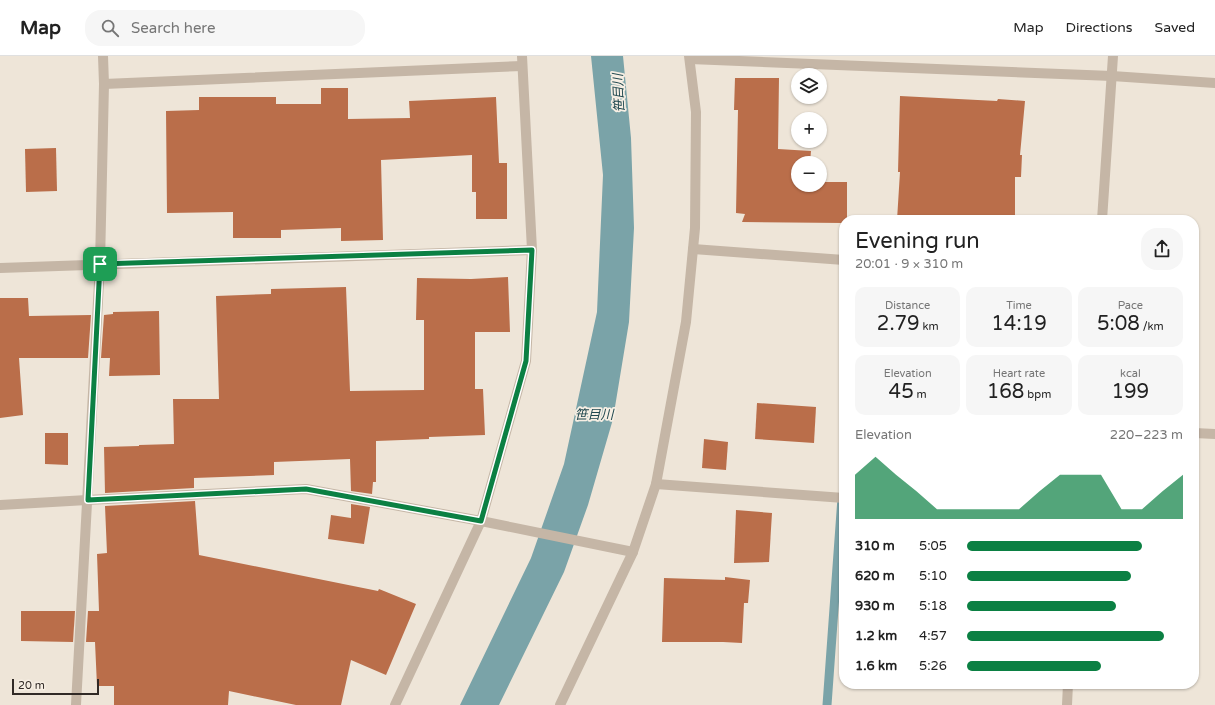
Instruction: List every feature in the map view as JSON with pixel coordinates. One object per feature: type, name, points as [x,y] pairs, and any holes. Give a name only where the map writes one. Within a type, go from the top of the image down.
[{"type":"street","points":[[76,705],[100,264],[104,84],[103,56]]},
{"type":"street","points":[[1102,215],[1113,56]]},
{"type":"street","points":[[560,705],[633,552],[656,484],[686,322],[695,228],[696,112],[689,58],[1112,76],[1215,83]]},
{"type":"street","points":[[104,84],[522,61],[532,250],[526,361],[481,521],[395,705]]},
{"type":"street","points":[[693,249],[839,260]]},
{"type":"street","points":[[0,268],[532,250]]},
{"type":"street","points":[[1199,433],[1215,434]]},
{"type":"street","points":[[656,484],[839,498]]},
{"type":"street","points":[[0,505],[306,489],[481,521],[633,552]]},
{"type":"street","points":[[1067,705],[1068,689]]},
{"type":"water","name":"笹目川","points":[[591,56],[623,56],[631,138],[634,228],[629,322],[613,419],[588,505],[564,572],[499,705],[460,705],[531,558],[564,464],[597,312],[603,175]]},
{"type":"building","points":[[735,78],[779,78],[778,149],[811,151],[811,156],[791,156],[791,192],[827,192],[827,182],[847,182],[847,215],[839,215],[839,223],[742,222],[745,214],[736,213],[738,110],[734,110]]},
{"type":"building","points":[[321,88],[348,88],[348,119],[410,118],[409,101],[496,97],[499,163],[507,163],[507,219],[476,219],[476,192],[472,192],[472,155],[381,160],[383,240],[341,241],[341,228],[281,230],[281,238],[233,238],[233,212],[167,213],[166,111],[199,110],[199,97],[276,97],[276,104],[321,104]]},
{"type":"building","points":[[900,96],[1025,101],[1020,155],[1022,155],[1021,177],[1015,177],[1015,215],[897,215],[900,172],[898,172]]},
{"type":"building","points":[[56,148],[57,191],[26,192],[25,149]]},
{"type":"building","points":[[508,277],[510,332],[475,332],[475,389],[483,389],[485,435],[376,441],[376,482],[373,482],[372,494],[351,491],[350,459],[274,462],[274,475],[194,478],[194,488],[105,493],[104,447],[174,444],[173,399],[219,399],[216,296],[271,294],[271,289],[346,287],[350,391],[424,390],[424,320],[416,320],[417,278],[471,279]]},
{"type":"building","points":[[0,298],[28,298],[29,316],[91,315],[88,358],[19,358],[23,415],[0,418]]},
{"type":"building","points":[[159,311],[160,375],[109,376],[110,358],[101,358],[104,315],[113,314],[113,312]]},
{"type":"building","points":[[757,403],[816,407],[814,443],[755,439]]},
{"type":"building","points":[[45,433],[68,433],[68,465],[45,464]]},
{"type":"building","points":[[704,439],[728,442],[726,470],[702,468]]},
{"type":"building","points":[[195,501],[199,555],[378,591],[379,589],[416,604],[386,675],[351,660],[341,705],[296,705],[229,691],[228,705],[114,705],[114,686],[97,686],[95,642],[86,642],[88,611],[99,611],[97,554],[107,553],[105,506]]},
{"type":"building","points":[[351,504],[370,507],[364,544],[328,539],[331,515],[351,518]]},
{"type":"building","points":[[736,510],[772,513],[769,562],[734,563]]},
{"type":"building","points":[[725,577],[750,580],[748,603],[744,603],[742,643],[662,642],[664,578],[725,580]]},
{"type":"building","points":[[21,611],[75,611],[73,642],[21,641]]},
{"type":"waterway","points":[[827,705],[839,539]]},
{"type":"route","points":[[532,250],[526,361],[481,521],[306,489],[88,500],[100,264],[532,250]]}]
